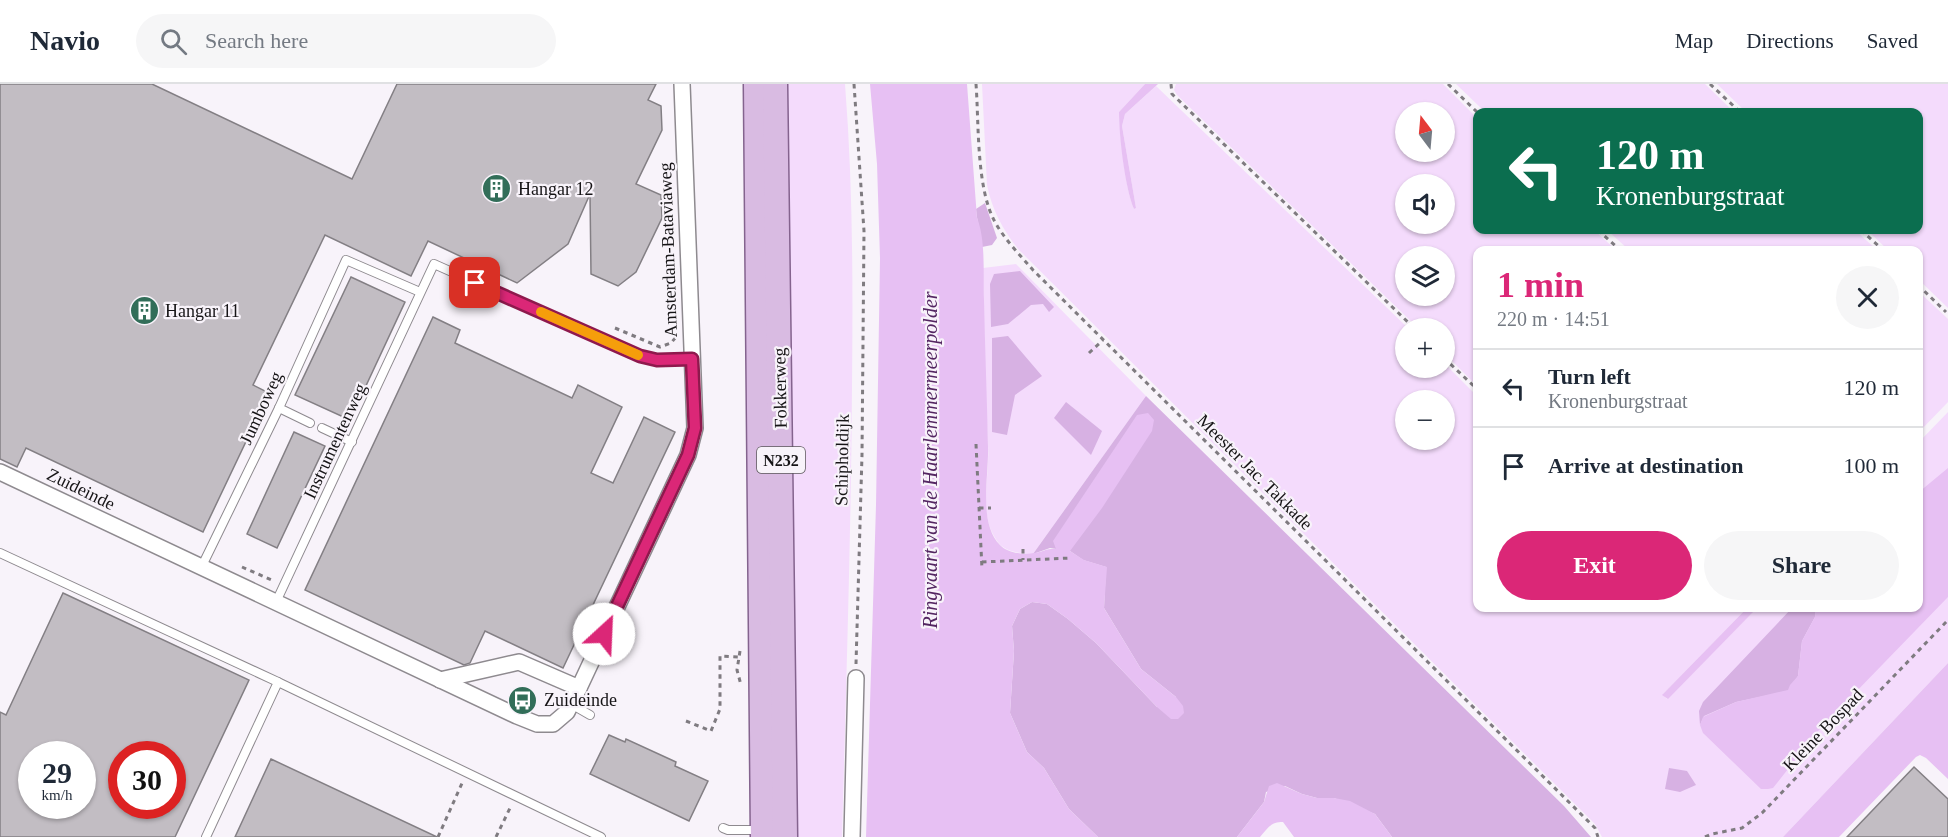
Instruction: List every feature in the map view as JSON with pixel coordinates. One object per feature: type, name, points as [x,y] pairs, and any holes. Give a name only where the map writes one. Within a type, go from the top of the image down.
[{"type":"main road","name":"Fokkerweg","points":[[756,84],[770,835]]},
{"type":"main road","name":"Fokkerweg","points":[[770,835],[775,84]]},
{"type":"street","name":"Amsterdam-Bataviaweg","points":[[537,724],[553,724],[567,712],[572,704],[688,455],[695,428],[681,84]]},
{"type":"street","name":"Zuideinde","points":[[0,472],[537,724]]},
{"type":"street","points":[[440,680],[519,662],[579,688]]},
{"type":"street","points":[[852,837],[856,678]]},
{"type":"lane","name":"Jumboweg","points":[[201,568],[279,408],[346,260],[420,292]]},
{"type":"lane","name":"Instrumentenweg","points":[[276,602],[434,264],[640,356],[657,360],[692,359]]},
{"type":"lane","points":[[279,408],[310,423]]},
{"type":"lane","points":[[322,428],[352,442]]},
{"type":"lane","points":[[0,554],[278,682],[601,837]]},
{"type":"lane","points":[[206,837],[278,682]]},
{"type":"lane","points":[[572,704],[590,715]]},
{"type":"lane","points":[[723,828],[770,835]]},
{"type":"path","name":"Schipholdijk","points":[[854,84],[864,231],[856,678]]},
{"type":"path","name":"Meester Jac. Takkade","points":[[976,84],[982,173],[986,197],[994,221],[1033,270],[1595,828],[1598,837]]},
{"type":"path","points":[[1171,84],[1172,94],[1404,318]]},
{"type":"path","points":[[1448,84],[1473,108]]},
{"type":"path","points":[[1710,84],[1736,108]]},
{"type":"path","points":[[1602,234],[1616,246]]},
{"type":"path","points":[[1865,234],[1879,246]]},
{"type":"path","points":[[1923,290],[1946,312]]},
{"type":"path","points":[[615,328],[660,347],[671,343],[678,334]]},
{"type":"path","points":[[1089,352],[1103,340]]},
{"type":"path","points":[[1455,368],[1473,385]]},
{"type":"path","points":[[976,444],[982,569]]},
{"type":"path","points":[[979,508],[991,508]]},
{"type":"path","points":[[1023,549],[1023,560]]},
{"type":"path","points":[[982,562],[1071,558]]},
{"type":"path","points":[[239,566],[284,586]]},
{"type":"path","name":"Kleine Bospad","points":[[1705,837],[1742,828],[1762,813],[1948,620]]},
{"type":"path","points":[[686,721],[711,731],[720,710],[720,656],[739,657]]},
{"type":"path","points":[[438,837],[467,772]]},
{"type":"path","points":[[496,837],[515,796]]},
{"type":"shaded area","points":[[787,84],[845,84],[848,122],[852,350],[842,837],[794,837]]},
{"type":"shaded area","points":[[982,84],[1145,84],[1119,112],[1126,176],[1134,209],[1136,208],[1122,126],[1125,114],[1156,86],[1398,318],[1395,318],[1395,378],[1455,378],[1455,374],[1473,392],[1473,612],[1743,612],[1663,694],[1667,699],[1753,612],[1923,612],[1923,438],[1948,412],[1948,663],[1783,837],[1602,837],[1595,824],[1019,250],[999,219],[987,185]]},
{"type":"shaded area","points":[[1176,84],[1443,84],[1473,114],[1473,234],[1598,234],[1612,246],[1473,246],[1473,382],[1455,364],[1455,318],[1408,318],[1395,306],[1455,306],[1455,246],[1395,246],[1395,306],[1177,95],[1174,90]]},
{"type":"shaded area","points":[[1456,84],[1705,84],[1730,108],[1481,108]]},
{"type":"shaded area","points":[[1717,84],[1948,84],[1948,308],[1923,284],[1923,246],[1884,246],[1871,234],[1923,234],[1923,108],[1742,108]]},
{"type":"shaded area","points":[[985,203],[997,238],[992,245],[982,247],[976,209]]},
{"type":"shaded area","points":[[1611,234],[1859,234],[1873,246],[1625,246]]},
{"type":"shaded area","points":[[1016,264],[1146,396],[1033,554],[1015,552],[1005,548],[997,541],[990,526],[986,504],[988,457],[983,268]]},
{"type":"shaded area","points":[[1020,271],[1054,307],[1049,312],[1043,304],[1031,305],[1008,324],[991,327],[990,284],[994,274]]},
{"type":"shaded area","points":[[1923,296],[1948,319],[1948,402],[1923,428]]},
{"type":"shaded area","points":[[1008,336],[1042,376],[1015,395],[1007,435],[992,432],[992,338]]},
{"type":"shaded area","points":[[1146,396],[1564,806],[1591,837],[1392,837],[1375,814],[1334,798],[1317,798],[1285,786],[1266,792],[1264,802],[1237,837],[1098,837],[1069,809],[1044,768],[1027,752],[1010,713],[1014,651],[1012,626],[1020,609],[1032,602],[1047,604],[1096,643],[1157,707],[1176,697],[1141,669],[1104,608],[1106,567],[1083,560],[1070,551],[1050,548],[1033,554]]},
{"type":"shaded area","points":[[1066,402],[1102,431],[1091,455],[1054,418]]},
{"type":"shaded area","points":[[1788,612],[1816,612],[1802,641],[1798,676],[1788,691],[1736,702],[1704,716],[1700,725],[1699,711],[1703,702]]},
{"type":"shaded area","points":[[1669,768],[1687,771],[1696,785],[1680,792],[1665,789]]},
{"type":"water","name":"Ringvaart van de Haarlemmermeerpolder","points":[[870,84],[967,84],[977,218],[984,258],[988,447],[986,499],[989,524],[993,536],[1000,545],[1011,552],[1030,554],[1056,549],[1053,541],[1137,415],[1148,413],[1154,420],[1152,431],[1102,508],[1070,551],[1084,560],[1107,567],[1104,608],[1141,669],[1176,697],[1183,706],[1184,713],[1178,719],[1171,719],[1096,643],[1047,604],[1032,602],[1020,609],[1012,626],[1014,651],[1010,713],[1027,752],[1044,768],[1069,809],[1098,837],[866,837],[876,505],[880,258],[877,164]]},
{"type":"water","points":[[1145,84],[1158,84],[1125,114],[1122,126],[1136,208],[1134,209],[1123,162],[1119,112]]},
{"type":"water","points":[[1948,468],[1948,597],[1819,730],[1773,788],[1761,789],[1703,733],[1700,725],[1703,717],[1736,702],[1788,690],[1798,676],[1802,641],[1816,612],[1923,612],[1923,489]]},
{"type":"water","points":[[1743,612],[1753,612],[1668,699],[1662,695]]},
{"type":"water","points":[[1948,663],[1948,779],[1920,755],[1839,837],[1783,837]]},
{"type":"water","points":[[1277,783],[1317,798],[1350,801],[1375,814],[1392,837],[1294,837],[1283,822],[1279,822],[1272,824],[1260,837],[1237,837],[1264,802],[1269,786]]},
{"type":"building","name":"Hangar 11","points":[[0,84],[152,84],[352,179],[397,84],[656,84],[648,100],[661,106],[662,130],[636,184],[661,195],[662,218],[636,272],[618,286],[591,274],[590,194],[568,244],[517,283],[428,241],[411,276],[325,235],[253,385],[269,393],[203,532],[26,448],[17,467],[0,459]]},
{"type":"building","points":[[351,277],[405,302],[350,420],[295,395]]},
{"type":"building","points":[[433,317],[460,330],[455,343],[572,398],[578,385],[622,407],[591,473],[613,483],[644,417],[675,432],[563,668],[485,631],[470,663],[464,665],[305,590]]},
{"type":"building","points":[[294,432],[325,446],[277,548],[247,534]]},
{"type":"building","points":[[63,593],[249,680],[186,814],[186,741],[108,741],[108,819],[183,819],[175,837],[0,837],[0,712],[6,715]]},
{"type":"building","points":[[609,735],[625,742],[626,739],[676,762],[675,766],[708,781],[689,821],[590,774]]},
{"type":"building","points":[[271,759],[437,837],[235,837]]},
{"type":"building","points":[[1914,767],[1948,799],[1948,837],[1847,837]]},
{"type":"slow traffic","points":[[541,312],[638,355]]},
{"type":"place","name":"Hangar 12","points":[[497,189]]},
{"type":"place","name":"Hangar 11","points":[[144,311]]},
{"type":"place","name":"Zuideinde","points":[[523,700]]},
{"type":"route","points":[[475,283],[640,356],[657,360],[692,359],[695,428],[688,455],[604,634]]}]
